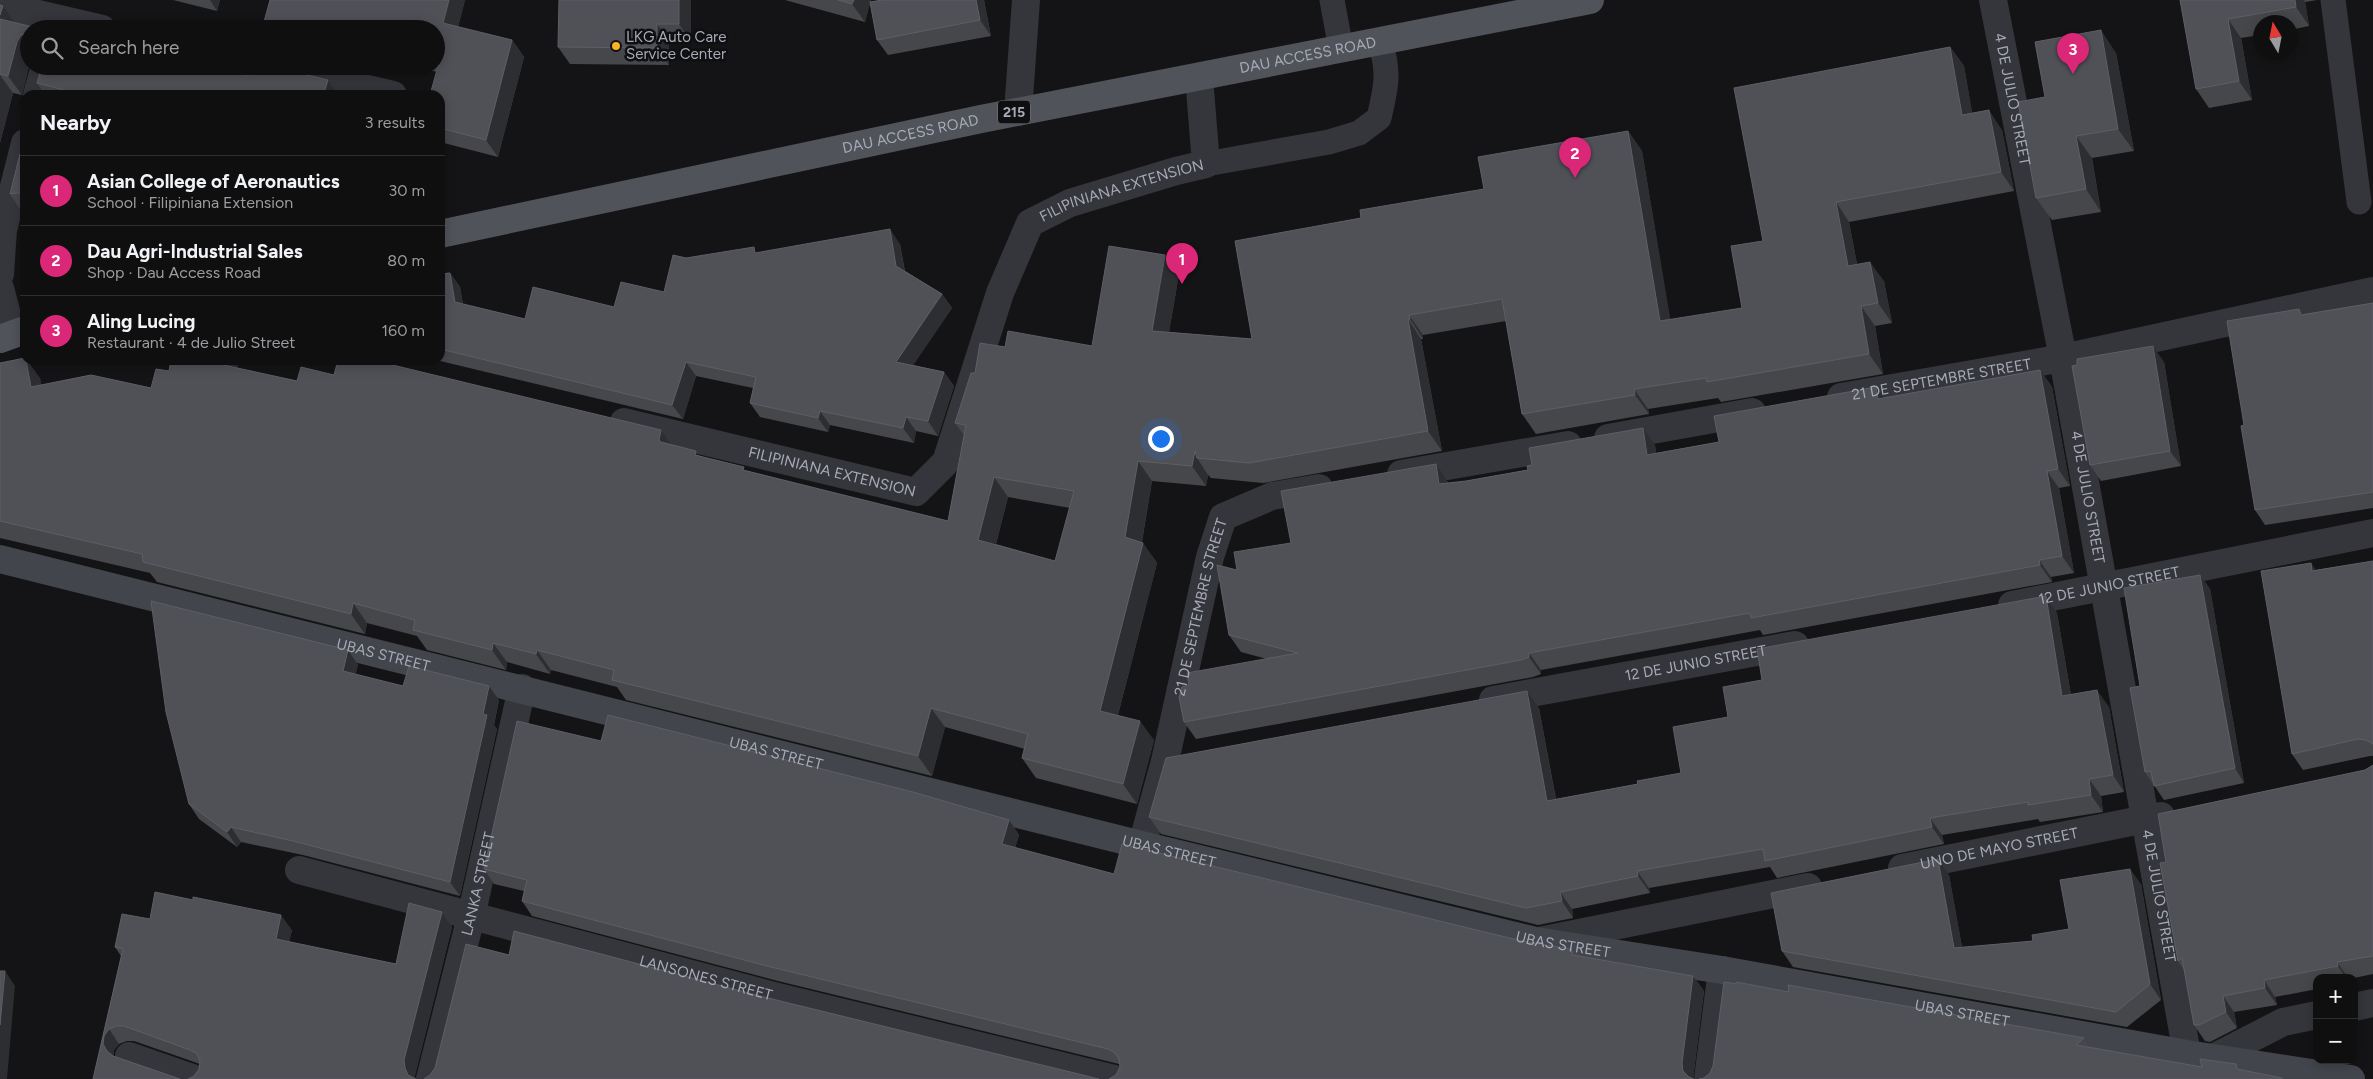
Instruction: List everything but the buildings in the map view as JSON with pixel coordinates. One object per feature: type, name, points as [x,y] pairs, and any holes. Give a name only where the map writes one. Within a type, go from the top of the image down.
[{"type":"main road","name":"DAU ACCESS ROAD","points":[[445,233],[1018,112],[1590,0]]},
{"type":"street","points":[[1018,112],[1026,0]]},
{"type":"street","name":"4 DE JULIO STREET","points":[[1993,0],[2063,358],[2105,588],[2144,820],[2200,1056]]},
{"type":"street","points":[[0,4],[71,20]]},
{"type":"street","points":[[38,90],[43,75]]},
{"type":"street","points":[[307,75],[371,90]]},
{"type":"street","name":"FILIPINIANA EXTENSION","points":[[600,416],[916,492],[946,462],[1000,293],[1030,224],[1070,203],[1176,171],[1206,164],[1199,77]]},
{"type":"street","points":[[0,274],[3,230],[20,163]]},
{"type":"street","points":[[0,288],[12,334]]},
{"type":"street","name":"21 DE SEPTEMBRE STREET","points":[[1819,401],[2063,358],[2373,291]]},
{"type":"street","points":[[1380,477],[1780,408]]},
{"type":"street","name":"21 DE SEPTEMBRE STREET","points":[[1142,845],[1165,761],[1210,557],[1224,517],[1272,496],[1341,484]]},
{"type":"street","name":"12 DE JUNIO STREET","points":[[1987,609],[2105,588],[2373,533]]},
{"type":"street","name":"UBAS STREET","points":[[0,559],[522,688],[1142,845],[1536,941],[1722,970],[2200,1056],[2351,1079]]},
{"type":"street","name":"12 DE JUNIO STREET","points":[[1468,705],[1821,640]]},
{"type":"street","name":"LANKA STREET","points":[[430,1079],[471,917],[522,688]]},
{"type":"street","points":[[1165,761],[1194,756]]},
{"type":"street","name":"UNO DE MAYO STREET","points":[[1879,873],[2182,812]]},
{"type":"street","name":"LANSONES STREET","points":[[299,870],[774,996],[1115,1079]]},
{"type":"street","points":[[1536,941],[1830,882]]},
{"type":"street","points":[[1708,1079],[1722,970]]},
{"type":"street","points":[[2358,1006],[2373,1004]]},
{"type":"street","points":[[2200,1056],[2282,1022],[2313,1016]]},
{"type":"street","points":[[128,1056],[195,1079]]},
{"type":"lane","points":[[1332,0],[1341,49]]},
{"type":"lane","points":[[2333,0],[2359,202]]},
{"type":"lane","points":[[1206,164],[1329,142],[1359,133],[1379,118],[1387,84],[1386,61],[1380,42]]},
{"type":"place","name":"LKG Auto Care Service Center","points":[[616,46]]},
{"type":"place","name":"Aling Lucing","points":[[2073,74]]},
{"type":"place","name":"Dau Agri-Industrial Sales","points":[[1575,178]]},
{"type":"place","name":"Asian College of Aeronautics","points":[[1182,284]]}]
